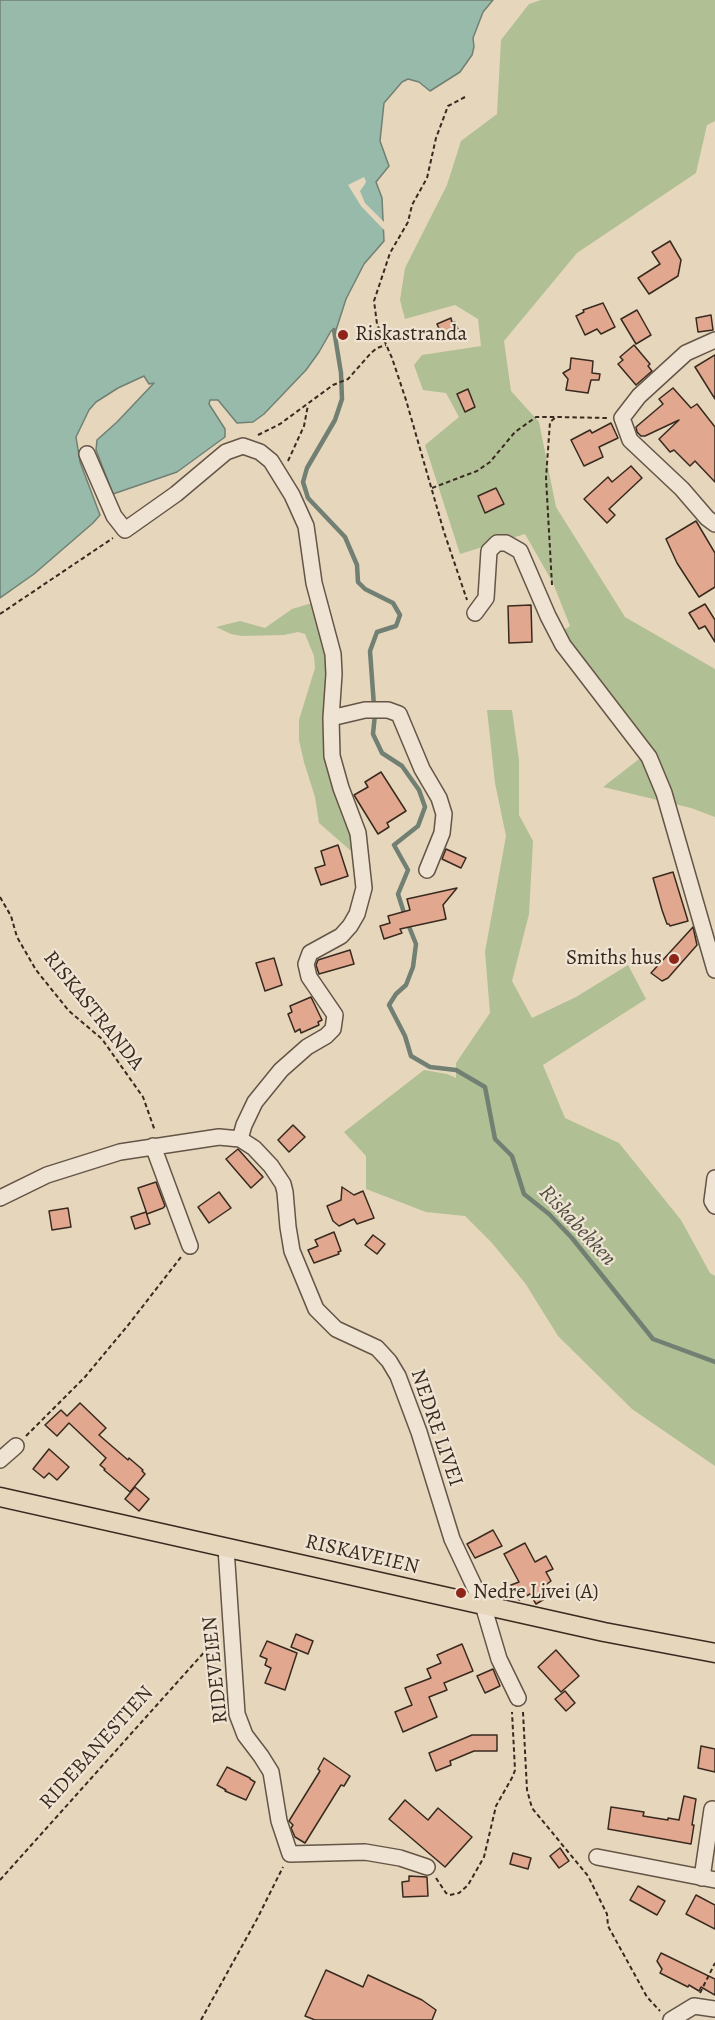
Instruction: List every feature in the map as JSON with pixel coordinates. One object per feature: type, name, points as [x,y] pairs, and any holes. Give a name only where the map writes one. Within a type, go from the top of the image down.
[{"type":"main road","name":"RISKAVEIEN","points":[[0,1497],[648,1642],[715,1653]]},
{"type":"street","points":[[715,340],[686,353],[639,396],[622,418],[630,440],[682,489],[706,518],[715,524]]},
{"type":"street","points":[[0,1198],[46,1174],[120,1152],[219,1137],[240,1139],[255,1102],[281,1070],[307,1047],[326,1036],[335,1025],[335,1014],[332,1007],[309,977],[306,964],[310,953],[341,936],[350,926],[357,914],[364,888],[358,833],[341,789],[332,756],[333,654],[314,583],[306,526],[280,474],[271,461],[260,452],[243,446],[235,447],[176,494],[125,530],[114,516],[87,454]]},
{"type":"street","points":[[475,613],[486,598],[489,551],[497,543],[506,543],[520,550],[563,645],[649,757],[664,793],[715,970]]},
{"type":"street","points":[[331,718],[374,710],[388,710],[399,714],[444,814],[442,833],[427,870]]},
{"type":"street","name":"NEDRE LIVEI","points":[[240,1139],[254,1148],[271,1166],[283,1184],[287,1200],[292,1251],[316,1309],[336,1329],[377,1348],[389,1361],[398,1376],[419,1432],[452,1539],[483,1605],[499,1659],[516,1692],[515,1704]]},
{"type":"street","points":[[157,1145],[190,1246]]},
{"type":"street","points":[[715,1178],[712,1201],[715,1206]]},
{"type":"street","points":[[0,1460],[16,1446]]},
{"type":"street","name":"RIDEVEIEN","points":[[226,1548],[237,1714],[244,1735],[271,1772],[279,1821],[290,1854]]},
{"type":"street","points":[[597,1857],[709,1879],[712,1809]]},
{"type":"street","points":[[290,1854],[365,1852],[400,1858],[427,1866]]},
{"type":"street","points":[[666,2016],[694,2006],[715,2009]]},
{"type":"path","points":[[465,97],[448,106],[436,138],[427,178],[412,205],[408,222],[390,253],[375,293],[374,310],[377,324],[406,400],[465,597],[475,613]]},
{"type":"path","points":[[235,447],[280,424],[333,385],[348,379],[376,348],[386,345]]},
{"type":"path","points":[[280,474],[292,456],[304,426],[308,404]]},
{"type":"path","points":[[432,488],[477,471],[490,462],[515,432],[536,417],[622,418]]},
{"type":"path","points":[[552,586],[546,478],[550,422],[556,417]]},
{"type":"path","points":[[0,614],[125,530]]},
{"type":"path","name":"RISKASTRANDA","points":[[0,897],[17,937],[36,970],[69,1011],[102,1039],[142,1097],[157,1145]]},
{"type":"path","points":[[16,1446],[85,1377],[190,1246]]},
{"type":"path","name":"RIDEBANESTIEN","points":[[0,1880],[218,1637]]},
{"type":"path","points":[[427,1866],[443,1890],[450,1895],[463,1891],[476,1873],[487,1848],[496,1806],[515,1770],[515,1704]]},
{"type":"path","points":[[515,1704],[524,1715],[527,1790],[532,1808],[588,1876],[607,1914],[608,1926],[647,1997],[666,2016]]},
{"type":"path","points":[[201,2020],[290,1854]]},
{"type":"path","points":[[706,1980],[715,1963]]},
{"type":"shaded area","points":[[0,0],[493,0],[483,12],[473,38],[472,55],[460,72],[430,91],[419,82],[408,79],[402,82],[384,103],[380,141],[389,166],[376,182],[382,198],[384,241],[364,264],[346,299],[336,330],[331,331],[306,370],[264,414],[253,422],[237,423],[218,400],[210,400],[209,404],[225,429],[225,437],[177,472],[113,494],[96,450],[97,440],[154,383],[149,384],[144,376],[118,388],[96,402],[89,410],[76,437],[80,462],[100,515],[34,574],[0,598]]},
{"type":"shaded area","points":[[541,0],[715,0],[715,121],[707,125],[696,173],[577,253],[504,341],[511,391],[539,422],[556,507],[625,617],[715,669],[715,817],[691,808],[603,787],[652,749],[611,693],[561,632],[570,626],[553,583],[525,534],[460,554],[425,445],[459,417],[446,393],[423,390],[414,365],[422,355],[481,346],[478,319],[455,305],[405,319],[400,300],[405,268],[447,185],[461,141],[497,114],[501,40],[529,4]]},
{"type":"shaded area","points":[[312,603],[331,671],[324,720],[358,857],[319,823],[315,797],[304,762],[299,740],[299,720],[315,668],[314,656],[305,634],[298,632],[284,635],[242,636],[216,627],[240,621],[265,628],[292,609]]},
{"type":"shaded area","points":[[487,710],[512,710],[519,760],[519,815],[533,841],[529,914],[512,981],[532,1018],[576,997],[628,965],[646,999],[543,1065],[565,1118],[619,1143],[681,1220],[710,1273],[715,1276],[715,1466],[632,1409],[558,1336],[525,1283],[492,1243],[465,1216],[426,1212],[366,1189],[366,1156],[344,1132],[424,1070],[456,1078],[456,1063],[490,1013],[485,952],[506,836],[495,783]]},
{"type":"pier","points":[[364,177],[366,181],[360,191],[365,203],[386,224],[384,230],[361,206],[348,185]]},
{"type":"building","points":[[670,241],[681,260],[678,276],[649,294],[638,278],[660,264],[652,252]]},
{"type":"building","points":[[603,303],[615,327],[601,334],[597,329],[585,335],[576,316],[584,312],[583,310]]},
{"type":"building","points":[[637,310],[651,335],[636,344],[621,319]]},
{"type":"building","points":[[711,315],[713,330],[698,332],[696,318]]},
{"type":"building","points":[[451,318],[460,334],[444,340],[437,324]]},
{"type":"building","points":[[634,345],[650,364],[648,366],[652,371],[636,385],[618,364],[623,360],[620,357]]},
{"type":"building","points":[[715,355],[715,399],[695,367]]},
{"type":"building","points":[[571,358],[593,361],[592,373],[600,374],[599,380],[591,380],[588,393],[566,390],[568,379],[563,373],[570,369]]},
{"type":"building","points":[[673,388],[691,408],[697,404],[715,427],[715,482],[695,461],[690,466],[674,450],[670,452],[659,439],[679,420],[645,436],[637,432],[636,427],[663,404],[659,399]]},
{"type":"building","points":[[468,389],[475,407],[465,412],[457,394]]},
{"type":"building","points":[[611,423],[618,438],[599,447],[603,457],[584,466],[571,440]]},
{"type":"building","points":[[631,466],[642,478],[609,509],[615,515],[607,523],[584,499],[608,477],[612,482]]},
{"type":"building","points":[[496,488],[504,504],[485,513],[478,496]]},
{"type":"building","points":[[696,521],[715,553],[715,587],[699,597],[677,563],[666,539]]},
{"type":"building","points":[[705,604],[715,620],[715,642],[705,626],[699,629],[689,613]]},
{"type":"building","points":[[531,605],[532,642],[509,643],[508,606]]},
{"type":"building","points":[[381,772],[406,811],[387,823],[389,827],[378,834],[354,795],[368,787],[365,782]]},
{"type":"building","points":[[338,845],[348,876],[321,885],[315,868],[325,865],[321,851]]},
{"type":"building","points":[[446,849],[466,858],[461,868],[442,859]]},
{"type":"building","points":[[673,872],[688,921],[670,926],[662,910],[653,878]]},
{"type":"building","points":[[457,888],[443,905],[446,919],[400,929],[402,933],[384,939],[380,926],[390,923],[388,916],[410,910],[407,899]]},
{"type":"building","name":"Smiths hus","points":[[693,927],[697,945],[668,978],[662,981],[651,973]]},
{"type":"building","points":[[350,950],[354,964],[319,974],[316,965],[318,960]]},
{"type":"building","points":[[274,958],[282,985],[265,991],[256,963]]},
{"type":"building","points":[[311,997],[322,1020],[318,1022],[319,1025],[301,1033],[300,1029],[295,1032],[288,1014],[292,1012],[290,1006]]},
{"type":"building","points":[[293,1125],[305,1137],[289,1152],[278,1140]]},
{"type":"building","points":[[238,1149],[263,1177],[251,1188],[226,1159]]},
{"type":"building","points":[[156,1182],[165,1206],[147,1214],[138,1188]]},
{"type":"building","points":[[342,1187],[354,1195],[363,1191],[374,1218],[357,1224],[354,1219],[339,1226],[333,1221],[327,1206],[341,1200]]},
{"type":"building","points":[[219,1192],[231,1208],[209,1223],[198,1207]]},
{"type":"building","points":[[68,1208],[71,1227],[52,1230],[49,1211]]},
{"type":"building","points":[[146,1212],[150,1224],[135,1229],[131,1217]]},
{"type":"building","points":[[334,1232],[341,1251],[338,1252],[339,1254],[314,1263],[308,1250],[318,1246],[315,1240]]},
{"type":"building","points":[[373,1235],[385,1244],[377,1254],[365,1245]]},
{"type":"building","points":[[80,1403],[106,1428],[99,1435],[143,1470],[145,1474],[130,1492],[104,1470],[100,1465],[106,1458],[69,1423],[57,1436],[45,1425],[61,1410],[67,1416]]},
{"type":"building","points":[[49,1449],[69,1467],[57,1480],[49,1473],[44,1478],[33,1469]]},
{"type":"building","points":[[135,1487],[149,1499],[139,1511],[125,1499]]},
{"type":"building","points":[[493,1530],[502,1546],[475,1558],[467,1544]]},
{"type":"building","points":[[525,1543],[535,1562],[546,1556],[553,1569],[546,1572],[551,1581],[543,1587],[548,1597],[536,1604],[530,1594],[519,1600],[511,1585],[519,1582],[504,1554]]},
{"type":"building","points":[[296,1634],[313,1641],[308,1654],[291,1647]]},
{"type":"building","points":[[267,1641],[297,1653],[285,1690],[265,1683],[271,1668],[265,1665],[267,1659],[260,1656]]},
{"type":"building","points":[[462,1644],[473,1671],[444,1683],[447,1690],[429,1697],[437,1717],[403,1732],[395,1712],[412,1705],[405,1688],[431,1678],[427,1669],[441,1663],[437,1655]]},
{"type":"building","points":[[556,1650],[579,1676],[561,1692],[538,1667]]},
{"type":"building","points":[[493,1669],[500,1686],[485,1693],[477,1676]]},
{"type":"building","points":[[565,1691],[575,1703],[566,1711],[555,1699]]},
{"type":"building","points":[[472,1735],[497,1735],[497,1751],[474,1751],[450,1761],[451,1765],[436,1771],[429,1753]]},
{"type":"building","points":[[701,1746],[715,1749],[715,1772],[698,1768]]},
{"type":"building","points":[[324,1758],[350,1776],[344,1786],[341,1785],[305,1843],[295,1837],[291,1828],[293,1825],[289,1821],[320,1771],[318,1769]]},
{"type":"building","points":[[227,1767],[255,1782],[246,1800],[217,1785]]},
{"type":"building","points":[[684,1796],[696,1799],[691,1844],[608,1829],[611,1807],[644,1812],[643,1816],[679,1820]]},
{"type":"building","points":[[405,1800],[428,1820],[438,1808],[472,1837],[445,1867],[389,1819]]},
{"type":"building","points":[[560,1848],[569,1861],[559,1868],[550,1856]]},
{"type":"building","points":[[513,1853],[531,1858],[528,1869],[510,1864]]},
{"type":"building","points":[[409,1876],[427,1877],[428,1896],[403,1897],[402,1882],[409,1881]]},
{"type":"building","points":[[638,1886],[665,1901],[657,1915],[630,1900]]},
{"type":"building","points":[[696,1895],[715,1905],[715,1929],[686,1914]]},
{"type":"building","points":[[661,1953],[715,1979],[715,1995],[701,1987],[699,1991],[689,1985],[688,1987],[660,1973],[662,1969],[657,1961]]},
{"type":"building","points":[[326,1970],[363,1987],[368,1975],[422,2000],[436,2010],[432,2020],[315,2020],[305,2016]]},
{"type":"waterway","name":"Riskabekken","points":[[334,330],[341,373],[342,399],[335,420],[307,468],[303,482],[308,498],[345,537],[357,565],[358,582],[365,589],[393,603],[400,615],[396,626],[377,632],[370,651],[374,706]]},
{"type":"waterway","name":"Riskabekken","points":[[375,714],[373,734],[382,753],[402,766],[419,790],[425,807],[418,826],[394,845],[408,870],[398,894],[405,916]]},
{"type":"waterway","name":"Riskabekken","points":[[408,924],[416,944],[413,967],[406,985],[389,1005],[405,1036],[411,1056],[430,1067],[456,1070],[485,1087],[495,1139],[512,1156],[524,1194],[549,1214],[572,1238],[653,1339],[715,1362]]},
{"type":"place","name":"Riskastranda","points":[[343,335]]},
{"type":"place","name":"Smiths hus","points":[[674,959]]},
{"type":"place","name":"Nedre Livei (A)","points":[[461,1593]]}]
